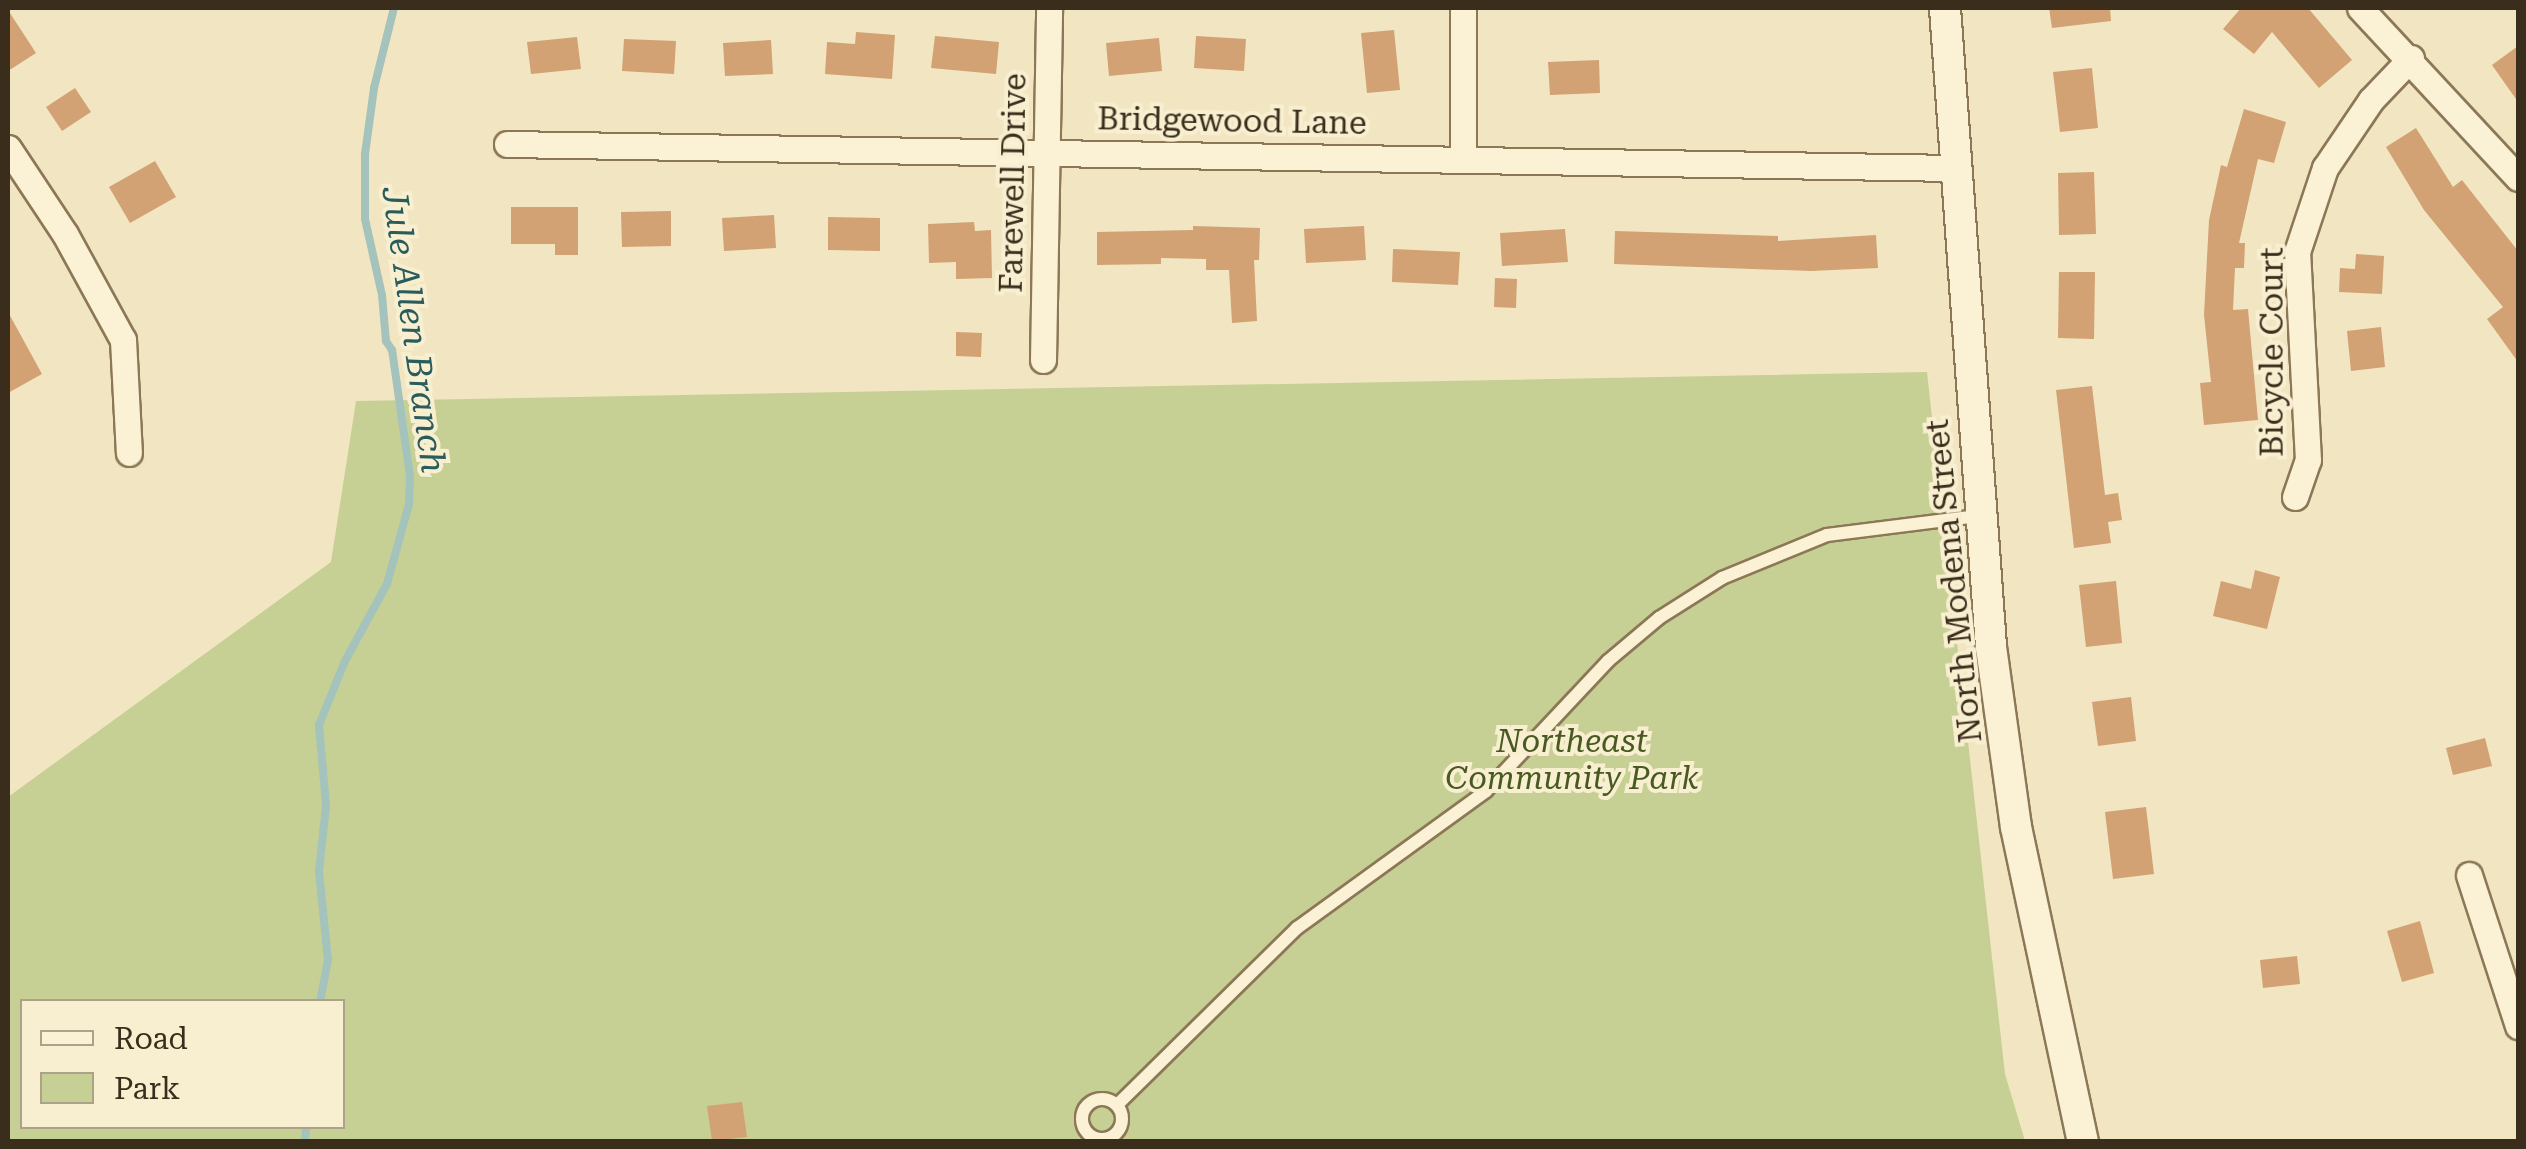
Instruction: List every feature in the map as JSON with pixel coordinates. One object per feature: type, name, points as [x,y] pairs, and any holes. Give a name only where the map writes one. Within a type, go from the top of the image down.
[{"type":"street","name":"Farewell Drive","points":[[1043,360],[1049,8]]},
{"type":"street","points":[[1463,8],[1464,158]]},
{"type":"street","name":"North Modena Street","points":[[1945,8],[1978,516],[1991,647],[2016,827],[2083,1142]]},
{"type":"street","points":[[2360,8],[2412,58],[2518,178]]},
{"type":"street","name":"Bicycle Court","points":[[2295,498],[2308,460],[2297,252],[2325,168],[2371,100],[2412,58]]},
{"type":"street","name":"Bridgewood Lane","points":[[507,144],[1956,168]]},
{"type":"street","points":[[8,148],[65,234],[124,340],[129,452]]},
{"type":"street","points":[[2469,874],[2518,1026]]},
{"type":"lane","points":[[1119,1104],[1297,928],[1486,791],[1608,661],[1660,618],[1722,578],[1827,535],[1978,516]]},
{"type":"green space","name":"Northeast Community Park","points":[[1927,372],[2005,1074],[2025,1141],[8,1141],[8,797],[331,562],[356,401]]},
{"type":"building","points":[[2049,8],[2110,8],[2111,21],[2052,28]]},
{"type":"building","points":[[2241,8],[2308,8],[2352,60],[2319,88],[2272,32],[2254,54],[2223,29]]},
{"type":"building","points":[[8,10],[36,53],[8,71]]},
{"type":"building","points":[[1394,30],[1400,90],[1367,93],[1361,33]]},
{"type":"building","points":[[856,32],[895,35],[892,79],[825,74],[827,42],[855,44]]},
{"type":"building","points":[[935,36],[999,42],[996,74],[931,68]]},
{"type":"building","points":[[1196,36],[1246,39],[1244,71],[1194,68]]},
{"type":"building","points":[[577,37],[581,69],[531,74],[527,42]]},
{"type":"building","points":[[1159,38],[1162,71],[1109,76],[1106,43]]},
{"type":"building","points":[[624,39],[676,41],[674,74],[622,71]]},
{"type":"building","points":[[771,40],[773,74],[725,76],[723,43]]},
{"type":"building","points":[[2518,46],[2518,102],[2492,65]]},
{"type":"building","points":[[1599,60],[1600,93],[1550,95],[1548,62]]},
{"type":"building","points":[[2092,68],[2098,128],[2060,132],[2053,72]]},
{"type":"building","points":[[75,88],[91,112],[62,131],[46,107]]},
{"type":"building","points":[[2244,109],[2286,122],[2274,163],[2258,159],[2239,243],[2245,243],[2244,268],[2235,268],[2233,310],[2248,309],[2258,420],[2204,425],[2200,383],[2211,382],[2204,315],[2209,220],[2221,165],[2227,167]]},
{"type":"building","points":[[2416,128],[2453,187],[2462,180],[2518,251],[2518,362],[2487,319],[2503,307],[2424,210],[2386,147]]},
{"type":"building","points":[[155,161],[176,197],[130,223],[109,187]]},
{"type":"building","points":[[2094,172],[2096,234],[2059,235],[2058,173]]},
{"type":"building","points":[[511,207],[578,207],[578,255],[555,255],[555,244],[511,244]]},
{"type":"building","points":[[671,211],[671,246],[622,247],[621,212]]},
{"type":"building","points":[[774,215],[776,248],[724,251],[722,218]]},
{"type":"building","points":[[828,217],[880,218],[880,251],[828,250]]},
{"type":"building","points":[[974,222],[975,231],[991,230],[992,278],[956,279],[956,262],[929,263],[928,224]]},
{"type":"building","points":[[1193,226],[1260,228],[1259,260],[1254,260],[1257,321],[1232,323],[1229,270],[1206,270],[1206,259],[1161,258],[1161,264],[1097,265],[1097,232],[1193,230]]},
{"type":"building","points":[[1364,226],[1366,260],[1306,263],[1304,229]]},
{"type":"building","points":[[1565,229],[1568,262],[1502,266],[1500,233]]},
{"type":"building","points":[[1615,231],[1778,236],[1778,241],[1876,235],[1878,268],[1811,271],[1614,264]]},
{"type":"building","points":[[1393,249],[1460,252],[1458,285],[1392,282]]},
{"type":"building","points":[[2356,254],[2384,256],[2382,294],[2339,292],[2340,268],[2355,269]]},
{"type":"building","points":[[2059,272],[2095,272],[2094,339],[2058,338]]},
{"type":"building","points":[[1495,278],[1517,279],[1516,308],[1494,307]]},
{"type":"building","points":[[8,312],[42,374],[8,393]]},
{"type":"building","points":[[2381,327],[2385,367],[2351,371],[2347,331]]},
{"type":"building","points":[[956,332],[982,333],[981,357],[956,356]]},
{"type":"building","points":[[2092,386],[2105,495],[2118,493],[2122,520],[2108,522],[2111,543],[2074,548],[2056,390]]},
{"type":"building","points":[[2255,570],[2280,577],[2267,629],[2213,616],[2221,581],[2251,589]]},
{"type":"building","points":[[2116,581],[2122,643],[2086,647],[2079,585]]},
{"type":"building","points":[[2131,697],[2136,741],[2098,746],[2092,702]]},
{"type":"building","points":[[2485,738],[2492,766],[2453,775],[2446,748]]},
{"type":"building","points":[[2146,807],[2154,874],[2113,879],[2105,812]]},
{"type":"building","points":[[2420,921],[2434,973],[2402,982],[2387,931]]},
{"type":"building","points":[[2297,956],[2300,984],[2263,988],[2260,960]]},
{"type":"building","points":[[742,1102],[747,1137],[712,1141],[707,1106]]},
{"type":"waterway","name":"Jule Allen Branch","points":[[321,999],[328,960],[319,872],[326,805],[319,725],[345,661],[387,584],[409,504],[410,476],[392,350],[386,341],[382,295],[365,219],[365,154],[374,88],[394,8]]},
{"type":"waterway","name":"Jule Allen Branch","points":[[305,1142],[306,1129]]}]
